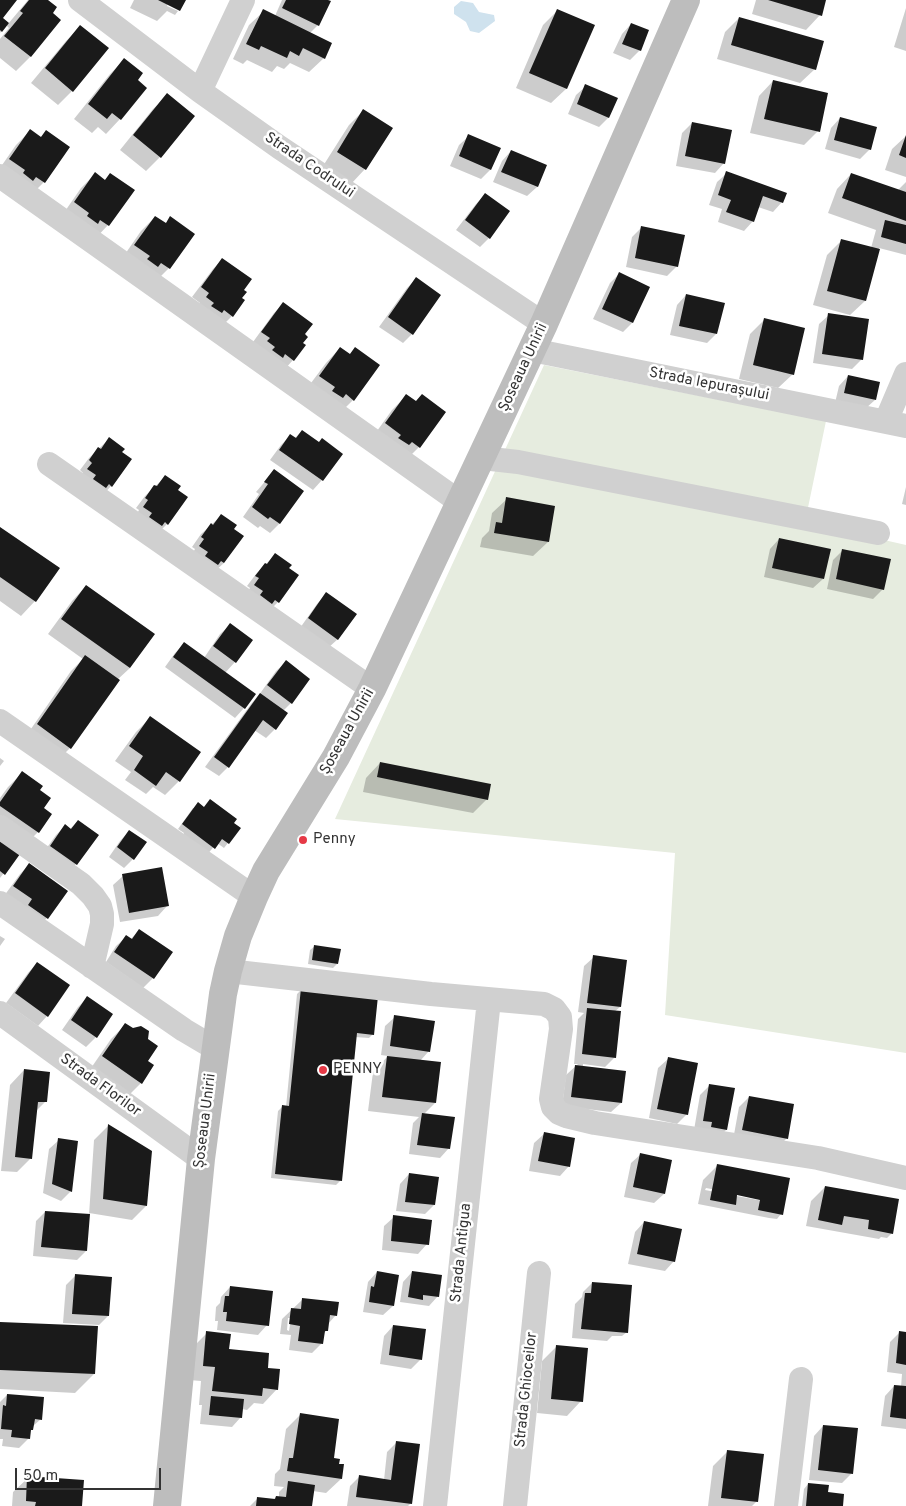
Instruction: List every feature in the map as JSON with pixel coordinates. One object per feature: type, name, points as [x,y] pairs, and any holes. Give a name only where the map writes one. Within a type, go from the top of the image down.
[{"type":"main road","name":"Șoseaua Unirii","points":[[168,1506],[201,1159],[223,994],[238,936],[254,897],[280,847],[350,732],[372,689],[544,324],[686,0]]},
{"type":"street","name":"Strada Codrului","points":[[80,0],[200,91],[287,152],[544,324]]},
{"type":"street","points":[[200,91],[244,0]]},
{"type":"street","points":[[0,176],[461,503]]},
{"type":"street","name":"Strada Iepurașului","points":[[532,350],[896,424]]},
{"type":"street","points":[[896,424],[906,374]]},
{"type":"street","points":[[896,424],[906,404]]},
{"type":"street","points":[[482,458],[518,462],[878,533]]},
{"type":"street","points":[[49,464],[372,689]]},
{"type":"street","points":[[0,721],[254,897]]},
{"type":"street","points":[[0,827],[81,884],[96,901],[102,914],[102,924],[92,967]]},
{"type":"street","points":[[0,903],[184,1030],[216,1049]]},
{"type":"street","points":[[228,971],[431,994],[544,1004],[554,1009],[560,1017],[561,1029],[551,1099],[553,1107],[559,1113],[605,1124],[818,1158],[906,1178]]},
{"type":"street","name":"Strada Antigua","points":[[435,1506],[489,1000]]},
{"type":"street","name":"Strada Florilor","points":[[0,1013],[201,1159]]},
{"type":"street","name":"Strada Ghioceilor","points":[[515,1506],[539,1273]]},
{"type":"street","points":[[786,1506],[801,1379]]},
{"type":"shaded area","points":[[544,365],[826,421],[805,522],[906,545],[906,1053],[665,1015],[675,853],[335,819]]},
{"type":"water","points":[[461,1],[473,3],[479,12],[494,15],[495,21],[479,33],[470,31],[466,22],[454,14],[454,7]]},
{"type":"building","points":[[0,0],[17,0],[3,18],[9,23],[2,32],[0,30]]},
{"type":"building","points":[[29,0],[48,0],[57,7],[53,13],[61,20],[31,57],[4,36],[23,13],[20,11]]},
{"type":"building","points":[[158,0],[186,0],[180,11]]},
{"type":"building","points":[[286,0],[331,1],[319,26],[282,8]]},
{"type":"building","points":[[768,0],[826,0],[822,16]]},
{"type":"building","points":[[263,9],[332,43],[325,59],[303,48],[299,56],[290,51],[287,58],[261,46],[259,50],[246,44]]},
{"type":"building","points":[[557,9],[595,25],[567,89],[529,73]]},
{"type":"building","points":[[739,17],[824,41],[816,70],[731,45]]},
{"type":"building","points":[[631,23],[649,30],[641,51],[622,44]]},
{"type":"building","points":[[80,25],[109,48],[73,92],[45,68]]},
{"type":"building","points":[[124,58],[143,73],[138,80],[147,88],[121,120],[112,113],[107,119],[88,104]]},
{"type":"building","points":[[773,80],[828,93],[820,132],[764,119]]},
{"type":"building","points":[[585,84],[618,98],[609,118],[577,104]]},
{"type":"building","points":[[167,93],[195,116],[161,158],[133,135]]},
{"type":"building","points":[[363,109],[393,128],[366,170],[337,152]]},
{"type":"building","points":[[840,117],[877,127],[871,150],[834,140]]},
{"type":"building","points":[[692,122],[732,130],[725,164],[685,156]]},
{"type":"building","points":[[30,129],[41,137],[46,130],[70,147],[45,183],[36,177],[33,181],[23,173],[25,170],[9,159]]},
{"type":"building","points":[[468,134],[501,148],[491,170],[459,156]]},
{"type":"building","points":[[906,135],[906,158],[899,155]]},
{"type":"building","points":[[511,150],[547,165],[538,187],[501,172]]},
{"type":"building","points":[[726,171],[787,193],[783,203],[763,196],[754,222],[726,212],[731,200],[718,195]]},
{"type":"building","points":[[95,172],[105,180],[110,173],[135,190],[109,226],[100,220],[98,224],[87,216],[89,213],[74,202]]},
{"type":"building","points":[[851,173],[906,192],[906,221],[842,198]]},
{"type":"building","points":[[485,193],[510,211],[490,239],[465,220]]},
{"type":"building","points":[[155,216],[166,223],[170,216],[195,234],[170,269],[161,263],[158,267],[147,259],[150,256],[134,245]]},
{"type":"building","points":[[885,220],[906,225],[906,244],[881,237]]},
{"type":"building","points":[[641,226],[685,235],[678,267],[635,258]]},
{"type":"building","points":[[841,239],[880,249],[866,301],[827,291]]},
{"type":"building","points":[[222,258],[252,279],[244,290],[247,292],[242,298],[245,300],[233,317],[224,310],[222,313],[211,306],[214,303],[206,297],[209,293],[201,287]]},
{"type":"building","points":[[619,272],[650,287],[633,323],[602,309]]},
{"type":"building","points":[[416,277],[441,295],[413,335],[388,317]]},
{"type":"building","points":[[686,294],[725,303],[717,334],[679,326]]},
{"type":"building","points":[[283,302],[313,324],[305,334],[308,337],[303,343],[306,345],[294,361],[285,354],[283,358],[272,350],[275,347],[267,341],[270,338],[261,332]]},
{"type":"building","points":[[828,313],[869,319],[863,360],[822,354]]},
{"type":"building","points":[[764,318],[805,328],[794,375],[753,365]]},
{"type":"building","points":[[340,347],[350,354],[355,347],[380,365],[354,401],[346,394],[343,398],[332,391],[335,387],[319,376]]},
{"type":"building","points":[[848,375],[880,382],[876,400],[844,393]]},
{"type":"building","points":[[406,394],[416,401],[422,394],[446,412],[420,448],[412,442],[409,445],[398,438],[401,435],[385,423]]},
{"type":"building","points":[[302,430],[319,442],[322,438],[343,454],[323,481],[279,450],[290,434],[296,438]]},
{"type":"building","points":[[109,437],[125,449],[122,452],[132,459],[112,487],[109,484],[106,488],[93,479],[96,475],[87,469],[92,463],[89,460],[98,447],[101,449]]},
{"type":"building","points":[[274,469],[304,491],[280,524],[270,517],[268,519],[252,507],[268,484],[264,482]]},
{"type":"building","points":[[165,475],[181,486],[178,490],[188,497],[168,525],[165,522],[162,526],[149,517],[152,513],[143,507],[148,500],[145,498],[154,485],[157,486]]},
{"type":"building","points":[[506,497],[555,506],[549,542],[494,533],[496,522],[502,523]]},
{"type":"building","points":[[221,514],[237,525],[234,529],[244,536],[224,563],[221,561],[218,565],[205,556],[208,552],[199,546],[204,539],[201,537],[211,523],[213,525]]},
{"type":"building","points":[[0,527],[60,568],[36,602],[0,577]]},
{"type":"building","points":[[779,538],[831,549],[824,579],[772,568]]},
{"type":"building","points":[[842,549],[891,559],[884,590],[836,579]]},
{"type":"building","points":[[275,553],[292,565],[289,568],[299,575],[279,603],[275,600],[272,604],[260,595],[263,591],[254,585],[259,578],[255,576]]},
{"type":"building","points":[[86,585],[155,634],[130,668],[61,619]]},
{"type":"building","points":[[326,592],[357,614],[338,640],[308,618]]},
{"type":"building","points":[[230,623],[253,640],[236,663],[213,646]]},
{"type":"building","points":[[184,642],[256,694],[245,709],[173,657]]},
{"type":"building","points":[[85,655],[120,680],[71,749],[37,724]]},
{"type":"building","points":[[286,660],[310,679],[292,704],[267,685]]},
{"type":"building","points":[[260,693],[288,713],[276,730],[263,720],[229,768],[214,757]]},
{"type":"building","points":[[150,716],[201,752],[180,782],[166,772],[156,786],[134,770],[143,756],[129,746]]},
{"type":"building","points":[[380,762],[491,784],[488,800],[377,777]]},
{"type":"building","points":[[22,771],[43,786],[40,790],[51,798],[44,808],[52,814],[39,833],[0,806],[0,802]]},
{"type":"building","points":[[210,799],[237,819],[234,823],[241,828],[229,844],[222,839],[215,849],[182,824],[198,802],[204,807]]},
{"type":"building","points":[[78,820],[99,835],[77,865],[50,846],[65,824],[71,829]]},
{"type":"building","points":[[129,830],[147,842],[134,860],[117,847]]},
{"type":"building","points":[[0,841],[20,854],[5,875],[0,871]]},
{"type":"building","points":[[29,863],[68,891],[48,919],[28,905],[32,899],[13,886]]},
{"type":"building","points":[[162,867],[169,906],[129,913],[122,874]]},
{"type":"building","points":[[139,929],[173,952],[154,979],[114,952],[126,935],[132,939]]},
{"type":"building","points":[[314,945],[341,949],[338,964],[312,960]]},
{"type":"building","points":[[593,955],[627,960],[621,1007],[587,1003]]},
{"type":"building","points":[[37,962],[70,985],[48,1017],[15,993]]},
{"type":"building","name":"PENNY","points":[[301,988],[378,996],[374,1035],[357,1033],[342,1181],[275,1174],[282,1105],[289,1106]]},
{"type":"building","points":[[87,996],[113,1014],[97,1038],[71,1020]]},
{"type":"building","points":[[587,1008],[621,1011],[616,1058],[582,1054]]},
{"type":"building","points":[[394,1015],[435,1021],[430,1052],[390,1046]]},
{"type":"building","points":[[125,1023],[133,1028],[141,1026],[149,1031],[148,1039],[158,1046],[148,1061],[154,1065],[142,1084],[102,1056]]},
{"type":"building","points":[[387,1056],[441,1062],[436,1103],[382,1097]]},
{"type":"building","points":[[668,1057],[698,1063],[688,1115],[657,1109]]},
{"type":"building","points":[[575,1065],[626,1071],[622,1103],[571,1097]]},
{"type":"building","points":[[24,1069],[50,1072],[47,1102],[38,1102],[32,1159],[15,1157]]},
{"type":"building","points":[[709,1084],[735,1088],[727,1130],[711,1127],[712,1122],[703,1121]]},
{"type":"building","points":[[749,1096],[794,1104],[788,1139],[742,1130]]},
{"type":"building","points":[[422,1113],[455,1117],[450,1149],[417,1145]]},
{"type":"building","points":[[108,1124],[152,1151],[147,1206],[103,1199]]},
{"type":"building","points":[[544,1132],[575,1138],[570,1167],[538,1161]]},
{"type":"building","points":[[58,1138],[78,1141],[72,1192],[52,1184]]},
{"type":"building","points":[[640,1153],[672,1160],[665,1194],[633,1187]]},
{"type":"building","points":[[717,1164],[790,1178],[783,1215],[758,1210],[760,1200],[737,1195],[736,1205],[710,1200]]},
{"type":"building","points":[[409,1173],[439,1177],[435,1205],[405,1202]]},
{"type":"building","points":[[825,1186],[899,1199],[893,1234],[868,1229],[869,1220],[844,1216],[842,1225],[818,1220]]},
{"type":"building","points":[[45,1211],[90,1214],[87,1251],[41,1247]]},
{"type":"building","points":[[393,1215],[432,1220],[429,1245],[391,1241]]},
{"type":"building","points":[[644,1221],[682,1229],[675,1262],[637,1254]]},
{"type":"building","points":[[377,1271],[399,1275],[394,1306],[369,1302],[371,1286],[374,1287]]},
{"type":"building","points":[[412,1271],[442,1275],[439,1297],[423,1295],[423,1300],[408,1297]]},
{"type":"building","points":[[75,1274],[112,1277],[109,1316],[72,1314]]},
{"type":"building","points":[[592,1282],[632,1285],[628,1333],[581,1329],[585,1293],[591,1293]]},
{"type":"building","points":[[230,1286],[273,1291],[269,1326],[226,1321],[227,1312],[223,1312],[225,1296],[229,1296]]},
{"type":"building","points":[[302,1298],[339,1302],[337,1316],[330,1315],[328,1331],[325,1331],[323,1344],[298,1341],[300,1326],[289,1324],[291,1308],[301,1309]]},
{"type":"building","points":[[0,1322],[98,1326],[95,1374],[0,1370]]},
{"type":"building","points":[[393,1325],[426,1329],[422,1360],[389,1355]]},
{"type":"building","points":[[206,1331],[231,1334],[229,1349],[269,1353],[268,1368],[280,1369],[278,1390],[263,1388],[262,1396],[212,1391],[215,1367],[203,1366]]},
{"type":"building","points":[[899,1331],[906,1332],[906,1365],[896,1363]]},
{"type":"building","points":[[556,1345],[588,1348],[583,1402],[551,1399]]},
{"type":"building","points":[[894,1385],[906,1386],[906,1419],[890,1417]]},
{"type":"building","points":[[7,1394],[44,1397],[42,1420],[35,1419],[30,1439],[11,1437],[12,1430],[1,1429],[3,1405],[6,1406]]},
{"type":"building","points":[[211,1396],[244,1399],[242,1418],[209,1415]]},
{"type":"building","points":[[300,1413],[339,1419],[334,1458],[340,1459],[339,1464],[344,1464],[342,1479],[287,1471],[289,1458],[293,1458]]},
{"type":"building","points":[[823,1425],[858,1428],[853,1474],[818,1470]]},
{"type":"building","points":[[396,1441],[420,1444],[412,1504],[356,1497],[359,1475],[391,1480]]},
{"type":"building","points":[[727,1450],[764,1454],[758,1502],[721,1498]]},
{"type":"building","points":[[27,1476],[84,1480],[82,1506],[35,1506],[36,1502],[26,1501]]},
{"type":"building","points":[[288,1481],[315,1485],[312,1506],[256,1506],[257,1497],[275,1499],[276,1496],[286,1497]]},
{"type":"building","points":[[808,1483],[829,1485],[828,1492],[844,1494],[843,1506],[806,1506]]},
{"type":"place","name":"Penny","points":[[303,840]]},
{"type":"place","name":"PENNY","points":[[323,1070]]}]
